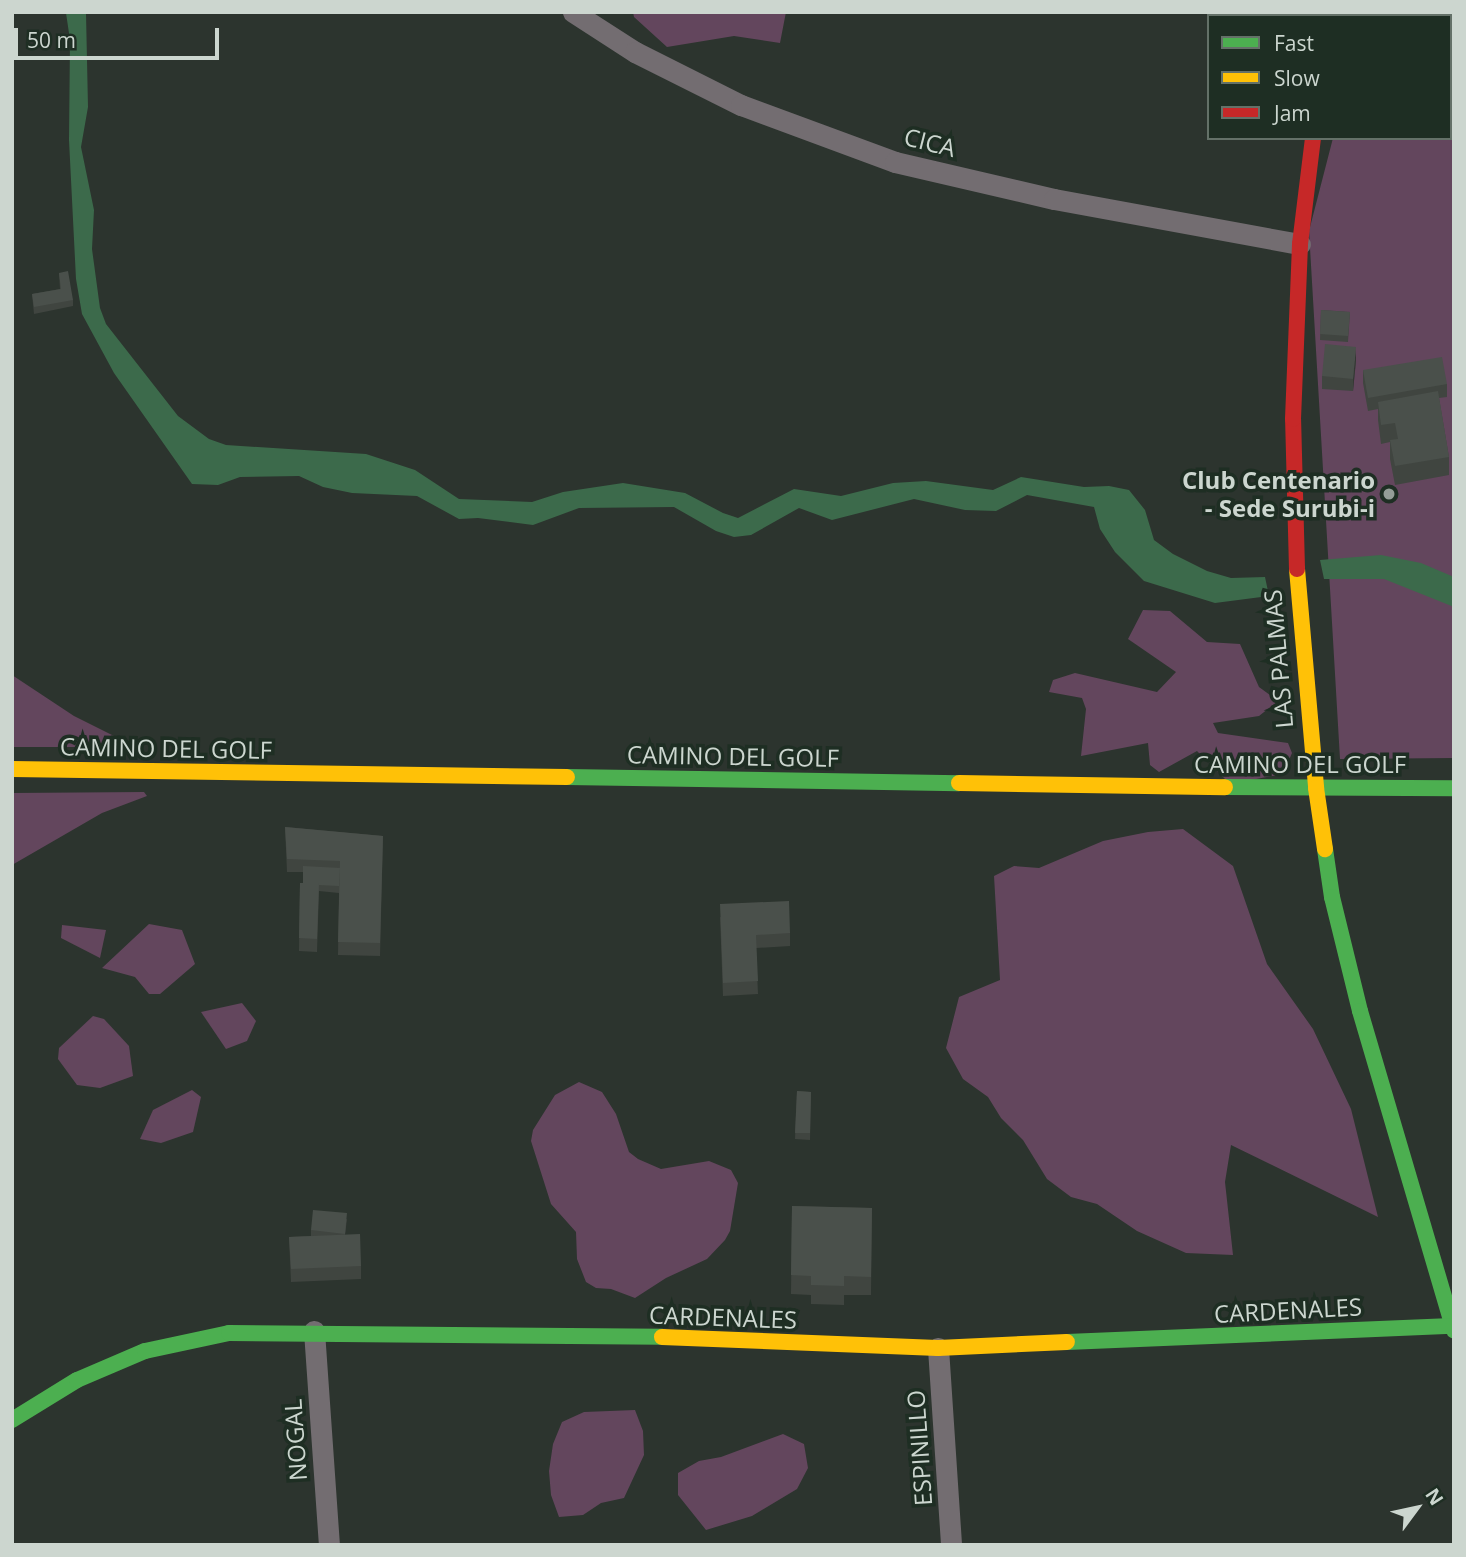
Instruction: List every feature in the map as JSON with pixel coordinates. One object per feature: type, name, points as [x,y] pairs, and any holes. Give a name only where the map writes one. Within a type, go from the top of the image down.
[{"type":"street","name":"CICA","points":[[573,12],[635,52],[741,105],[895,162],[1054,200],[1300,244]]},
{"type":"street","name":"LAS PALMAS","points":[[1313,140],[1300,244],[1293,419],[1296,559],[1316,788],[1332,897],[1360,1011],[1453,1328]]},
{"type":"street","name":"CAMINO DEL GOLF","points":[[12,769],[1454,788]]},
{"type":"street","name":"CARDENALES","points":[[12,1420],[77,1380],[145,1351],[229,1333],[314,1331],[636,1336],[938,1348],[1453,1328]]},
{"type":"street","name":"NOGAL","points":[[314,1331],[329,1545]]},
{"type":"street","name":"ESPINILLO","points":[[938,1348],[951,1545]]},
{"type":"shaded area","points":[[633,12],[786,12],[780,43],[734,36],[667,47],[634,17]]},
{"type":"shaded area","name":"Club Centenario - Sede Surubi-i","points":[[1454,12],[1454,758],[1340,759],[1309,231],[1332,140],[1452,140],[1452,14],[1366,14]]},
{"type":"shaded area","points":[[66,13],[86,13],[88,107],[81,147],[94,210],[92,249],[100,308],[106,324],[178,416],[209,439],[226,445],[366,454],[415,470],[459,499],[532,502],[563,492],[623,483],[685,493],[738,518],[794,489],[841,496],[893,483],[926,481],[993,490],[1021,477],[1084,487],[1109,486],[1129,490],[1145,510],[1154,540],[1173,554],[1207,571],[1231,578],[1265,577],[1269,596],[1215,603],[1144,581],[1115,552],[1100,529],[1094,507],[1027,495],[996,511],[965,510],[914,499],[832,520],[799,508],[751,535],[734,537],[716,531],[674,507],[579,508],[533,525],[478,518],[459,519],[417,496],[352,493],[323,487],[299,476],[240,477],[218,485],[192,484],[114,373],[82,314],[76,279],[69,140],[70,40]]},
{"type":"shaded area","points":[[1381,555],[1421,563],[1454,577],[1454,607],[1384,579],[1324,579],[1320,560]]},
{"type":"shaded area","points":[[1143,610],[1170,611],[1207,642],[1240,644],[1259,687],[1278,701],[1259,716],[1213,723],[1218,733],[1288,743],[1292,753],[1283,774],[1230,784],[1197,751],[1159,772],[1150,765],[1148,743],[1081,756],[1086,709],[1082,698],[1049,692],[1053,680],[1075,673],[1157,692],[1176,672],[1128,639]]},
{"type":"shaded area","points":[[12,675],[74,716],[130,744],[129,747],[12,747]]},
{"type":"shaded area","points":[[144,792],[147,796],[102,813],[12,865],[12,793]]},
{"type":"shaded area","points":[[1183,829],[1233,866],[1267,964],[1313,1029],[1351,1109],[1378,1217],[1231,1145],[1225,1182],[1233,1255],[1186,1253],[1137,1231],[1097,1204],[1071,1197],[1047,1179],[1023,1140],[1001,1118],[988,1097],[963,1079],[946,1048],[959,997],[1000,980],[994,876],[1014,866],[1039,868],[1103,841],[1148,832]]},
{"type":"shaded area","points":[[149,924],[182,930],[195,964],[160,994],[149,994],[135,977],[102,968]]},
{"type":"shaded area","points":[[62,925],[106,930],[100,958],[61,938]]},
{"type":"shaded area","points":[[242,1003],[256,1021],[247,1041],[226,1049],[201,1012]]},
{"type":"shaded area","points":[[93,1016],[104,1019],[129,1046],[133,1076],[100,1088],[77,1085],[58,1059],[59,1048]]},
{"type":"shaded area","points":[[579,1082],[602,1092],[616,1114],[629,1152],[638,1159],[661,1169],[709,1161],[731,1170],[738,1183],[730,1231],[725,1240],[707,1259],[666,1278],[635,1298],[611,1289],[596,1288],[586,1282],[577,1259],[576,1232],[551,1204],[531,1141],[533,1130],[555,1095]]},
{"type":"shaded area","points":[[192,1090],[201,1097],[193,1132],[161,1143],[140,1139],[153,1110]]},
{"type":"shaded area","points":[[635,1410],[643,1431],[644,1455],[624,1498],[601,1503],[583,1515],[559,1517],[551,1495],[549,1471],[553,1444],[562,1422],[584,1412]]},
{"type":"shaded area","points":[[783,1434],[804,1444],[808,1468],[797,1489],[752,1516],[706,1530],[678,1495],[678,1473],[699,1461],[721,1457]]},
{"type":"building","points":[[68,271],[73,300],[34,307],[32,294],[61,289],[59,273]]},
{"type":"building","points":[[1321,310],[1350,312],[1348,336],[1320,334]]},
{"type":"building","points":[[1325,344],[1356,347],[1353,379],[1322,376]]},
{"type":"building","points":[[1442,357],[1447,384],[1368,398],[1363,370]]},
{"type":"building","points":[[1438,391],[1449,457],[1395,466],[1390,440],[1398,439],[1395,423],[1381,425],[1378,402]]},
{"type":"building","points":[[285,827],[383,836],[380,943],[338,942],[340,861],[287,859]]},
{"type":"building","points":[[303,866],[340,868],[339,886],[303,883]]},
{"type":"building","points":[[300,883],[319,883],[317,939],[299,938]]},
{"type":"building","points":[[789,901],[790,933],[756,935],[758,981],[723,983],[720,904]]},
{"type":"building","points":[[797,1091],[811,1092],[810,1133],[795,1133]]},
{"type":"building","points":[[792,1206],[872,1208],[871,1277],[844,1276],[844,1286],[811,1285],[811,1276],[791,1275]]},
{"type":"building","points":[[313,1210],[347,1213],[345,1234],[311,1230]]},
{"type":"building","points":[[360,1234],[361,1266],[291,1269],[289,1237]]},
{"type":"traffic: fast","points":[[567,777],[959,783]]},
{"type":"traffic: fast","points":[[1225,787],[1454,788]]},
{"type":"traffic: fast","points":[[1325,849],[1332,897],[1360,1011],[1454,1330]]},
{"type":"traffic: fast","points":[[1067,1342],[1452,1326]]},
{"type":"traffic: fast","points":[[12,1420],[77,1380],[145,1351],[229,1333],[662,1337]]},
{"type":"traffic: slow","points":[[1297,569],[1316,788],[1325,849]]},
{"type":"traffic: slow","points":[[12,769],[567,777]]},
{"type":"traffic: slow","points":[[959,783],[1225,787]]},
{"type":"traffic: slow","points":[[662,1337],[938,1348],[1067,1342]]},
{"type":"traffic: jam","points":[[1297,569],[1293,419],[1300,244],[1313,140]]},
{"type":"place","name":"Club Centenario - Sede Surubi-i","points":[[1389,494]]}]
